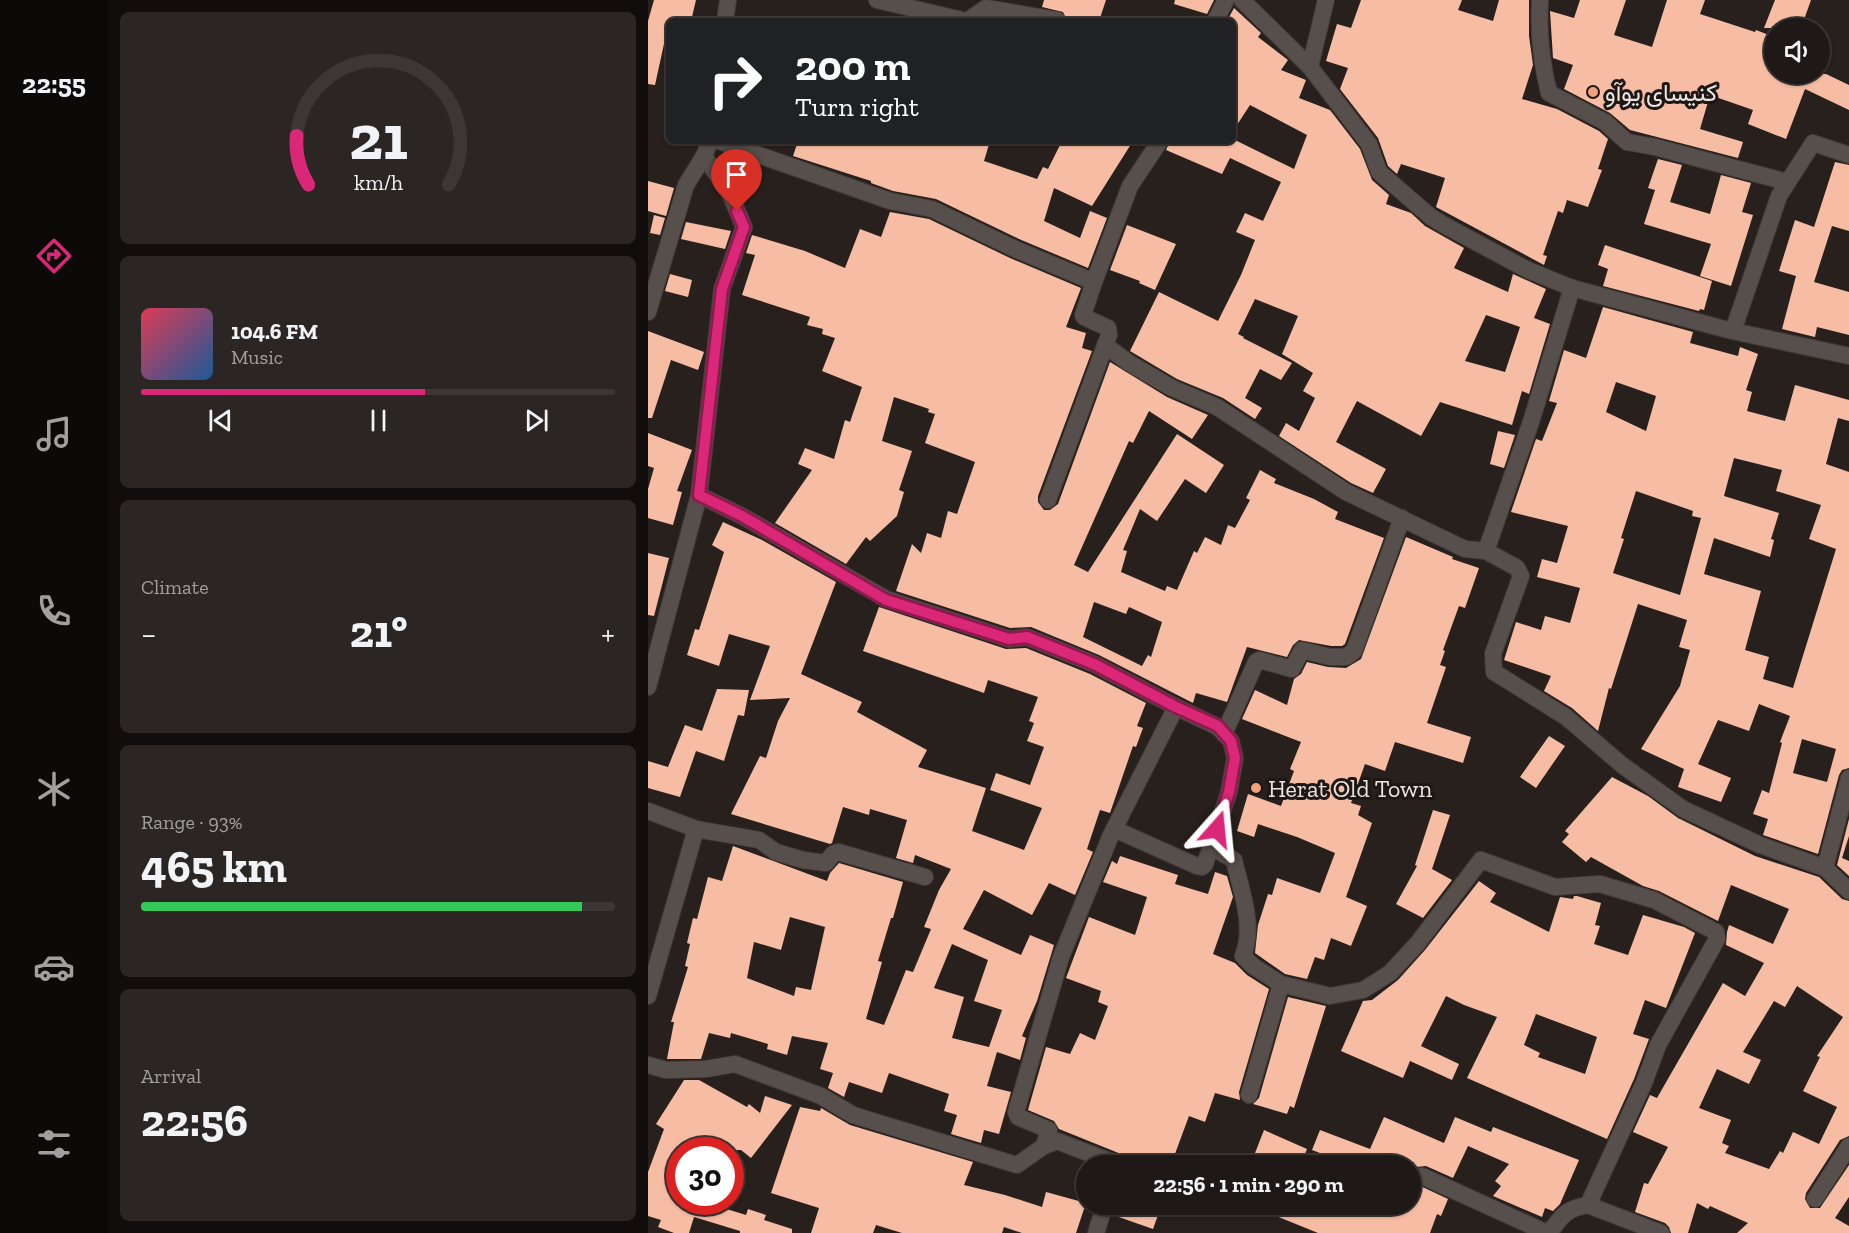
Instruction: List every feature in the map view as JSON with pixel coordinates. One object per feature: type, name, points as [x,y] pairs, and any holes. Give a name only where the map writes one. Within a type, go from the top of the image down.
[{"type":"street","points":[[725,18],[728,0]]},
{"type":"street","points":[[877,0],[953,18]]},
{"type":"street","points":[[1217,18],[1226,0]]},
{"type":"street","points":[[1242,0],[1310,67],[1370,144],[1379,172],[1431,217],[1528,270],[1572,288],[1733,331],[1849,356]]},
{"type":"street","points":[[1310,67],[1326,0]]},
{"type":"street","points":[[1540,0],[1538,24],[1541,61],[1549,93],[1605,122],[1627,142],[1655,147],[1787,182]]},
{"type":"street","points":[[971,18],[986,8],[1045,18]]},
{"type":"street","points":[[1733,331],[1779,196],[1812,143],[1849,155]]},
{"type":"street","points":[[728,144],[890,201],[932,209],[1015,249],[1094,282]]},
{"type":"street","points":[[1048,500],[1109,336],[1108,328],[1083,315],[1130,186],[1158,144]]},
{"type":"street","points":[[648,312],[686,185],[707,148]]},
{"type":"street","points":[[648,687],[699,495],[722,289],[744,227],[707,148]]},
{"type":"street","points":[[1486,550],[1531,422],[1572,288]]},
{"type":"street","points":[[1105,345],[1129,363],[1172,388],[1217,407],[1346,492],[1465,549],[1486,550],[1517,568],[1521,576],[1493,654],[1494,672],[1566,717],[1622,765],[1683,809],[1760,845],[1825,867],[1849,891]]},
{"type":"street","points":[[699,495],[742,516],[886,600],[1009,639],[1027,637],[1094,664],[1218,726],[1231,741],[1235,758],[1229,792],[1205,864],[1202,867],[1114,829]]},
{"type":"street","points":[[1224,734],[1256,662],[1259,660],[1292,669],[1302,650],[1330,657],[1347,657],[1354,651],[1402,518]]},
{"type":"street","points":[[1044,1146],[1049,1130],[1018,1116],[1016,1112],[1061,957],[1114,829],[1176,707]]},
{"type":"street","points":[[1825,867],[1849,778]]},
{"type":"street","points":[[648,811],[696,829],[759,840],[776,852],[803,860],[825,863],[838,852],[925,877]]},
{"type":"street","points":[[648,996],[696,829]]},
{"type":"street","points":[[1211,847],[1234,860],[1248,916],[1246,948],[1243,956],[1253,966],[1281,984],[1330,996],[1363,990],[1390,973],[1443,912],[1481,860],[1556,887],[1600,884],[1654,900],[1716,932],[1718,939],[1658,1046],[1644,1083],[1588,1205]]},
{"type":"street","points":[[1249,1095],[1281,984]]},
{"type":"street","points":[[648,1065],[666,1070],[706,1069],[735,1064],[821,1096],[854,1115],[1017,1165],[1044,1146],[1057,1141],[1094,1155]]},
{"type":"street","points":[[1815,1199],[1849,1146]]},
{"type":"street","points":[[1422,1176],[1548,1233],[1572,1208],[1588,1205],[1661,1233]]},
{"type":"street","points":[[1096,1233],[1102,1215]]},
{"type":"building","points":[[654,0],[696,0],[692,18],[666,18],[666,35],[655,85],[648,84],[648,21]]},
{"type":"building","points":[[1044,0],[1106,0],[1100,18],[1066,18],[1063,12],[1042,7]]},
{"type":"building","points":[[1175,0],[1214,0],[1207,14],[1174,4]]},
{"type":"building","points":[[1361,0],[1462,0],[1458,10],[1493,21],[1499,0],[1529,0],[1529,36],[1533,65],[1522,99],[1557,109],[1599,131],[1608,139],[1598,169],[1602,170],[1588,207],[1567,200],[1563,213],[1558,211],[1543,255],[1547,256],[1544,265],[1436,207],[1445,178],[1401,164],[1397,174],[1388,166],[1378,138],[1340,89],[1348,68],[1326,61],[1337,24],[1351,28]]},
{"type":"building","points":[[1580,0],[1626,0],[1614,35],[1652,47],[1667,0],[1705,0],[1700,14],[1764,33],[1764,84],[1830,84],[1830,76],[1849,85],[1849,110],[1805,89],[1786,139],[1748,124],[1753,110],[1710,95],[1700,129],[1743,142],[1738,158],[1630,130],[1610,113],[1564,89],[1573,65],[1553,58],[1550,11],[1574,18]]},
{"type":"building","points":[[1775,0],[1811,0],[1805,18],[1768,18]]},
{"type":"building","points":[[1234,8],[1261,33],[1258,37],[1288,60],[1281,70],[1306,80],[1299,98],[1330,110],[1360,149],[1372,180],[1389,195],[1386,204],[1411,213],[1425,226],[1464,248],[1454,268],[1508,292],[1513,274],[1546,289],[1534,318],[1550,324],[1529,394],[1522,391],[1512,425],[1440,402],[1421,436],[1357,401],[1336,442],[1386,469],[1373,493],[1351,483],[1279,436],[1286,423],[1299,431],[1315,398],[1303,391],[1313,373],[1282,354],[1298,316],[1255,299],[1238,334],[1292,363],[1281,380],[1260,369],[1245,398],[1262,408],[1255,419],[1223,398],[1177,379],[1130,351],[1159,292],[1218,321],[1241,275],[1255,240],[1236,232],[1245,213],[1263,221],[1281,182],[1230,158],[1222,174],[1166,150],[1169,144],[1236,144],[1237,141],[1294,169],[1307,135],[1250,105],[1236,126],[1236,18],[1229,18]],"holes":[[[1486,315],[1520,327],[1505,372],[1465,361]]]},
{"type":"building","points":[[797,144],[989,144],[984,161],[1037,179],[1043,167],[1048,169],[1060,144],[1131,144],[1092,206],[1054,188],[1044,221],[1080,238],[1090,211],[1107,218],[1088,268],[1019,239],[936,199],[893,191],[871,183],[871,181],[793,156]]},
{"type":"building","points":[[1658,159],[1682,165],[1670,202],[1710,214],[1721,175],[1751,183],[1742,212],[1753,215],[1731,286],[1700,276],[1711,244],[1644,224],[1655,190],[1648,188]]},
{"type":"building","points":[[1835,162],[1849,165],[1849,231],[1832,226],[1814,282],[1849,292],[1849,335],[1817,327],[1815,337],[1782,329],[1796,276],[1779,271],[1795,220],[1814,227]]},
{"type":"building","points":[[648,181],[674,188],[666,216],[648,211]]},
{"type":"building","points":[[890,212],[929,219],[1010,258],[1081,288],[1066,327],[1086,333],[1082,348],[1092,351],[1038,496],[1038,502],[1044,510],[1050,510],[1058,504],[1110,362],[1167,397],[1208,415],[1192,439],[1149,411],[1133,443],[1129,441],[1074,565],[1088,572],[1177,434],[1224,465],[1206,493],[1185,479],[1157,521],[1140,509],[1123,550],[1127,551],[1121,572],[1165,591],[1167,586],[1177,590],[1194,551],[1197,553],[1205,537],[1221,545],[1228,525],[1235,528],[1250,500],[1246,498],[1260,470],[1276,479],[1274,483],[1314,499],[1338,512],[1335,519],[1384,538],[1345,644],[1331,646],[1299,640],[1293,645],[1287,657],[1247,647],[1227,702],[1196,693],[1193,703],[1099,655],[1031,627],[1010,628],[896,591],[912,544],[921,553],[927,533],[941,538],[948,511],[957,514],[975,462],[925,443],[935,414],[928,412],[929,409],[894,397],[882,441],[912,451],[899,490],[904,492],[897,516],[870,541],[866,537],[846,564],[775,523],[812,470],[798,464],[805,448],[834,459],[845,420],[850,422],[862,387],[822,371],[835,338],[822,334],[823,329],[807,325],[810,317],[742,295],[755,255],[746,253],[752,235],[805,251],[845,268],[860,229],[881,237]],"holes":[[[1094,602],[1126,614],[1129,607],[1162,622],[1151,657],[1148,655],[1142,666],[1083,637]]]},
{"type":"building","points":[[654,215],[665,218],[660,235],[650,233]]},
{"type":"building","points":[[686,222],[731,231],[725,249],[681,239]]},
{"type":"building","points":[[1127,225],[1176,244],[1155,290],[1139,283],[1140,281],[1110,270]]},
{"type":"building","points":[[1605,245],[1712,281],[1704,310],[1699,311],[1603,286],[1608,269],[1598,265]]},
{"type":"building","points":[[670,274],[692,280],[688,297],[665,291]]},
{"type":"building","points":[[1603,307],[1693,332],[1690,343],[1738,356],[1740,347],[1758,354],[1746,390],[1752,392],[1747,411],[1785,421],[1795,385],[1849,400],[1849,421],[1838,418],[1826,464],[1849,472],[1849,768],[1842,770],[1839,775],[1818,854],[1763,835],[1768,819],[1753,814],[1762,790],[1769,793],[1782,743],[1780,742],[1790,716],[1759,704],[1749,731],[1718,720],[1698,764],[1731,778],[1721,802],[1678,787],[1684,769],[1641,749],[1680,686],[1690,650],[1679,647],[1687,620],[1638,604],[1611,689],[1609,688],[1598,731],[1572,708],[1544,691],[1551,676],[1504,660],[1516,622],[1541,630],[1545,616],[1570,623],[1580,588],[1537,577],[1542,559],[1557,563],[1568,526],[1511,512],[1536,439],[1542,441],[1557,403],[1549,401],[1564,350],[1586,358]],"holes":[[[1616,382],[1656,396],[1646,431],[1606,412]],[[1734,458],[1782,470],[1776,491],[1821,505],[1809,539],[1836,549],[1793,688],[1763,679],[1769,657],[1745,650],[1761,591],[1704,574],[1714,538],[1770,557],[1774,540],[1771,539],[1779,513],[1724,496]],[[1636,491],[1693,511],[1692,516],[1701,518],[1680,595],[1613,573],[1624,539],[1621,538]],[[1802,739],[1836,749],[1827,782],[1793,773]]]},
{"type":"building","points":[[648,331],[704,352],[698,370],[671,360],[652,418],[648,418]]},
{"type":"building","points":[[1498,431],[1515,435],[1504,468],[1490,464]]},
{"type":"building","points":[[648,433],[692,450],[677,491],[682,492],[673,525],[648,518],[648,489],[654,468],[648,466]]},
{"type":"building","points":[[723,522],[762,540],[836,582],[801,674],[862,702],[857,712],[927,750],[918,767],[986,788],[972,831],[1024,850],[1042,808],[990,790],[996,773],[1030,785],[1044,747],[1027,741],[1034,723],[1029,721],[1038,697],[988,680],[984,693],[863,651],[879,607],[1006,649],[1026,648],[1090,674],[1146,703],[1137,726],[1143,728],[1136,747],[1133,746],[1110,813],[1100,810],[1087,849],[1093,852],[1075,895],[1049,883],[1032,915],[984,890],[963,929],[1021,955],[1030,935],[1054,945],[1037,1001],[1022,1036],[1026,1038],[1020,1060],[997,1052],[987,1086],[1011,1092],[999,1134],[984,1130],[981,1143],[951,1134],[957,1115],[944,1111],[949,1094],[889,1073],[882,1093],[849,1082],[844,1097],[828,1088],[833,1073],[820,1069],[828,1043],[792,1036],[787,1055],[767,1049],[768,1044],[731,1033],[730,1038],[709,1033],[701,1059],[667,1059],[674,1022],[671,1022],[688,967],[685,966],[690,944],[687,943],[693,918],[697,919],[708,877],[722,881],[733,846],[827,881],[830,873],[839,863],[903,882],[878,961],[882,962],[866,1019],[884,1025],[906,970],[913,972],[931,929],[924,927],[939,890],[951,869],[915,855],[913,863],[896,858],[907,820],[870,809],[869,815],[843,807],[830,844],[731,814],[760,756],[766,758],[778,721],[790,698],[750,700],[770,646],[729,634],[719,666],[687,655],[695,629],[699,630],[724,552],[712,545]],"holes":[[[790,917],[825,927],[811,990],[796,987],[794,996],[747,978],[754,942],[781,950]],[[952,944],[988,960],[974,1001],[1002,1010],[989,1047],[952,1038],[964,997],[934,988]]]},
{"type":"building","points":[[1406,537],[1453,557],[1452,559],[1479,568],[1465,608],[1459,606],[1443,650],[1445,651],[1440,665],[1446,667],[1427,723],[1471,737],[1463,763],[1395,742],[1385,771],[1365,764],[1351,803],[1361,806],[1358,815],[1372,823],[1346,897],[1367,906],[1351,946],[1331,938],[1324,960],[1315,957],[1307,979],[1285,974],[1255,953],[1258,925],[1268,894],[1272,895],[1277,878],[1320,893],[1335,853],[1258,824],[1254,837],[1237,831],[1248,794],[1281,806],[1294,771],[1290,769],[1301,742],[1242,719],[1255,690],[1287,705],[1294,679],[1301,674],[1307,662],[1346,668],[1361,659]]},
{"type":"building","points":[[648,553],[669,558],[654,616],[648,615]]},
{"type":"building","points":[[717,689],[749,690],[744,716],[738,715],[724,761],[696,751],[680,797],[648,788],[648,761],[668,767],[685,725],[702,731]]},
{"type":"building","points":[[1549,736],[1565,746],[1536,788],[1520,777]]},
{"type":"building","points":[[1612,777],[1648,796],[1678,818],[1755,856],[1819,877],[1842,899],[1849,901],[1849,1136],[1840,1140],[1806,1193],[1805,1199],[1810,1208],[1820,1208],[1849,1165],[1849,1197],[1835,1218],[1849,1226],[1849,1233],[1737,1233],[1748,1223],[1710,1206],[1708,1209],[1697,1203],[1688,1233],[1671,1233],[1665,1223],[1635,1212],[1644,1183],[1648,1184],[1668,1147],[1633,1132],[1650,1095],[1657,1098],[1723,983],[1745,996],[1764,963],[1726,945],[1729,925],[1773,944],[1789,909],[1731,885],[1718,921],[1659,891],[1643,886],[1591,857],[1586,862],[1562,842],[1569,834],[1565,831]],"holes":[[[1797,986],[1843,1017],[1817,1056],[1820,1057],[1803,1091],[1837,1107],[1819,1144],[1793,1132],[1783,1153],[1780,1151],[1769,1169],[1725,1153],[1729,1146],[1722,1143],[1731,1120],[1699,1108],[1717,1069],[1749,1084],[1761,1060],[1743,1052],[1774,1001],[1785,1007]]]},
{"type":"building","points":[[1433,810],[1450,815],[1432,869],[1452,880],[1423,918],[1396,904],[1417,866],[1415,865]]},
{"type":"building","points":[[1849,819],[1849,836],[1842,858],[1849,861],[1849,876],[1837,865]]},
{"type":"building","points":[[1120,856],[1178,875],[1175,884],[1208,894],[1215,872],[1227,876],[1233,897],[1213,954],[1235,963],[1247,975],[1269,989],[1239,1092],[1240,1100],[1215,1093],[1205,1122],[1189,1116],[1175,1155],[1123,1155],[1059,1129],[1054,1121],[1028,1110],[1046,1047],[1070,1054],[1080,1033],[1095,1040],[1108,1006],[1098,1002],[1101,991],[1066,978],[1089,917],[1135,935],[1147,897],[1103,882],[1112,861],[1117,864]]},
{"type":"building","points":[[1479,881],[1496,893],[1490,902],[1549,932],[1560,897],[1573,899],[1577,896],[1601,903],[1595,925],[1600,926],[1594,944],[1628,955],[1643,915],[1684,927],[1695,933],[1666,1008],[1645,1000],[1633,1034],[1649,1039],[1607,1139],[1467,1078],[1497,1017],[1446,996],[1421,1046],[1459,1064],[1452,1080],[1410,1061],[1403,1078],[1341,1051],[1363,1001],[1372,1000],[1398,980],[1425,950]],"holes":[[[1536,1014],[1597,1037],[1585,1074],[1538,1057],[1540,1053],[1524,1045]]]},
{"type":"building","points":[[1288,997],[1326,1006],[1294,1108],[1290,1106],[1287,1114],[1253,1104],[1259,1098]]},
{"type":"building","points":[[684,1080],[699,1080],[747,1107],[749,1104],[760,1113],[765,1096],[792,1105],[751,1158],[744,1152],[744,1137],[666,1137],[666,1215],[746,1215],[748,1209],[766,1215],[764,1220],[792,1229],[792,1233],[740,1233],[740,1231],[694,1217],[689,1233],[674,1233],[658,1227],[661,1220],[648,1216],[648,1172],[664,1129],[656,1124]]},
{"type":"building","points":[[800,1107],[820,1111],[821,1108],[850,1125],[973,1162],[964,1185],[1042,1207],[1046,1192],[1076,1200],[1076,1215],[1082,1215],[1076,1233],[1022,1233],[1004,1227],[1002,1233],[902,1233],[876,1225],[873,1233],[811,1233],[819,1208],[771,1193]]},
{"type":"building","points":[[1384,1117],[1444,1143],[1455,1117],[1491,1132],[1493,1127],[1579,1160],[1560,1204],[1553,1211],[1545,1208],[1542,1217],[1493,1196],[1501,1186],[1495,1181],[1509,1164],[1468,1146],[1453,1178],[1426,1166],[1421,1166],[1421,1155],[1325,1155],[1312,1150],[1320,1130],[1370,1149]]},
{"type":"building","points":[[1264,1130],[1307,1149],[1305,1155],[1254,1155]]},
{"type":"building","points":[[1421,1186],[1448,1199],[1441,1216],[1437,1214],[1430,1233],[1318,1233],[1274,1215],[1421,1215]]},
{"type":"building","points":[[1113,1215],[1158,1215],[1153,1229]]},
{"type":"place","name":"کنیسای یوآو","points":[[1593,92]]},
{"type":"place","name":"Herat Old Town","points":[[1256,788]]},
{"type":"route","points":[[737,211],[744,227],[722,289],[699,495],[742,516],[886,600],[1009,639],[1027,637],[1094,664],[1218,726],[1231,741],[1235,758],[1229,792],[1217,829]]}]
